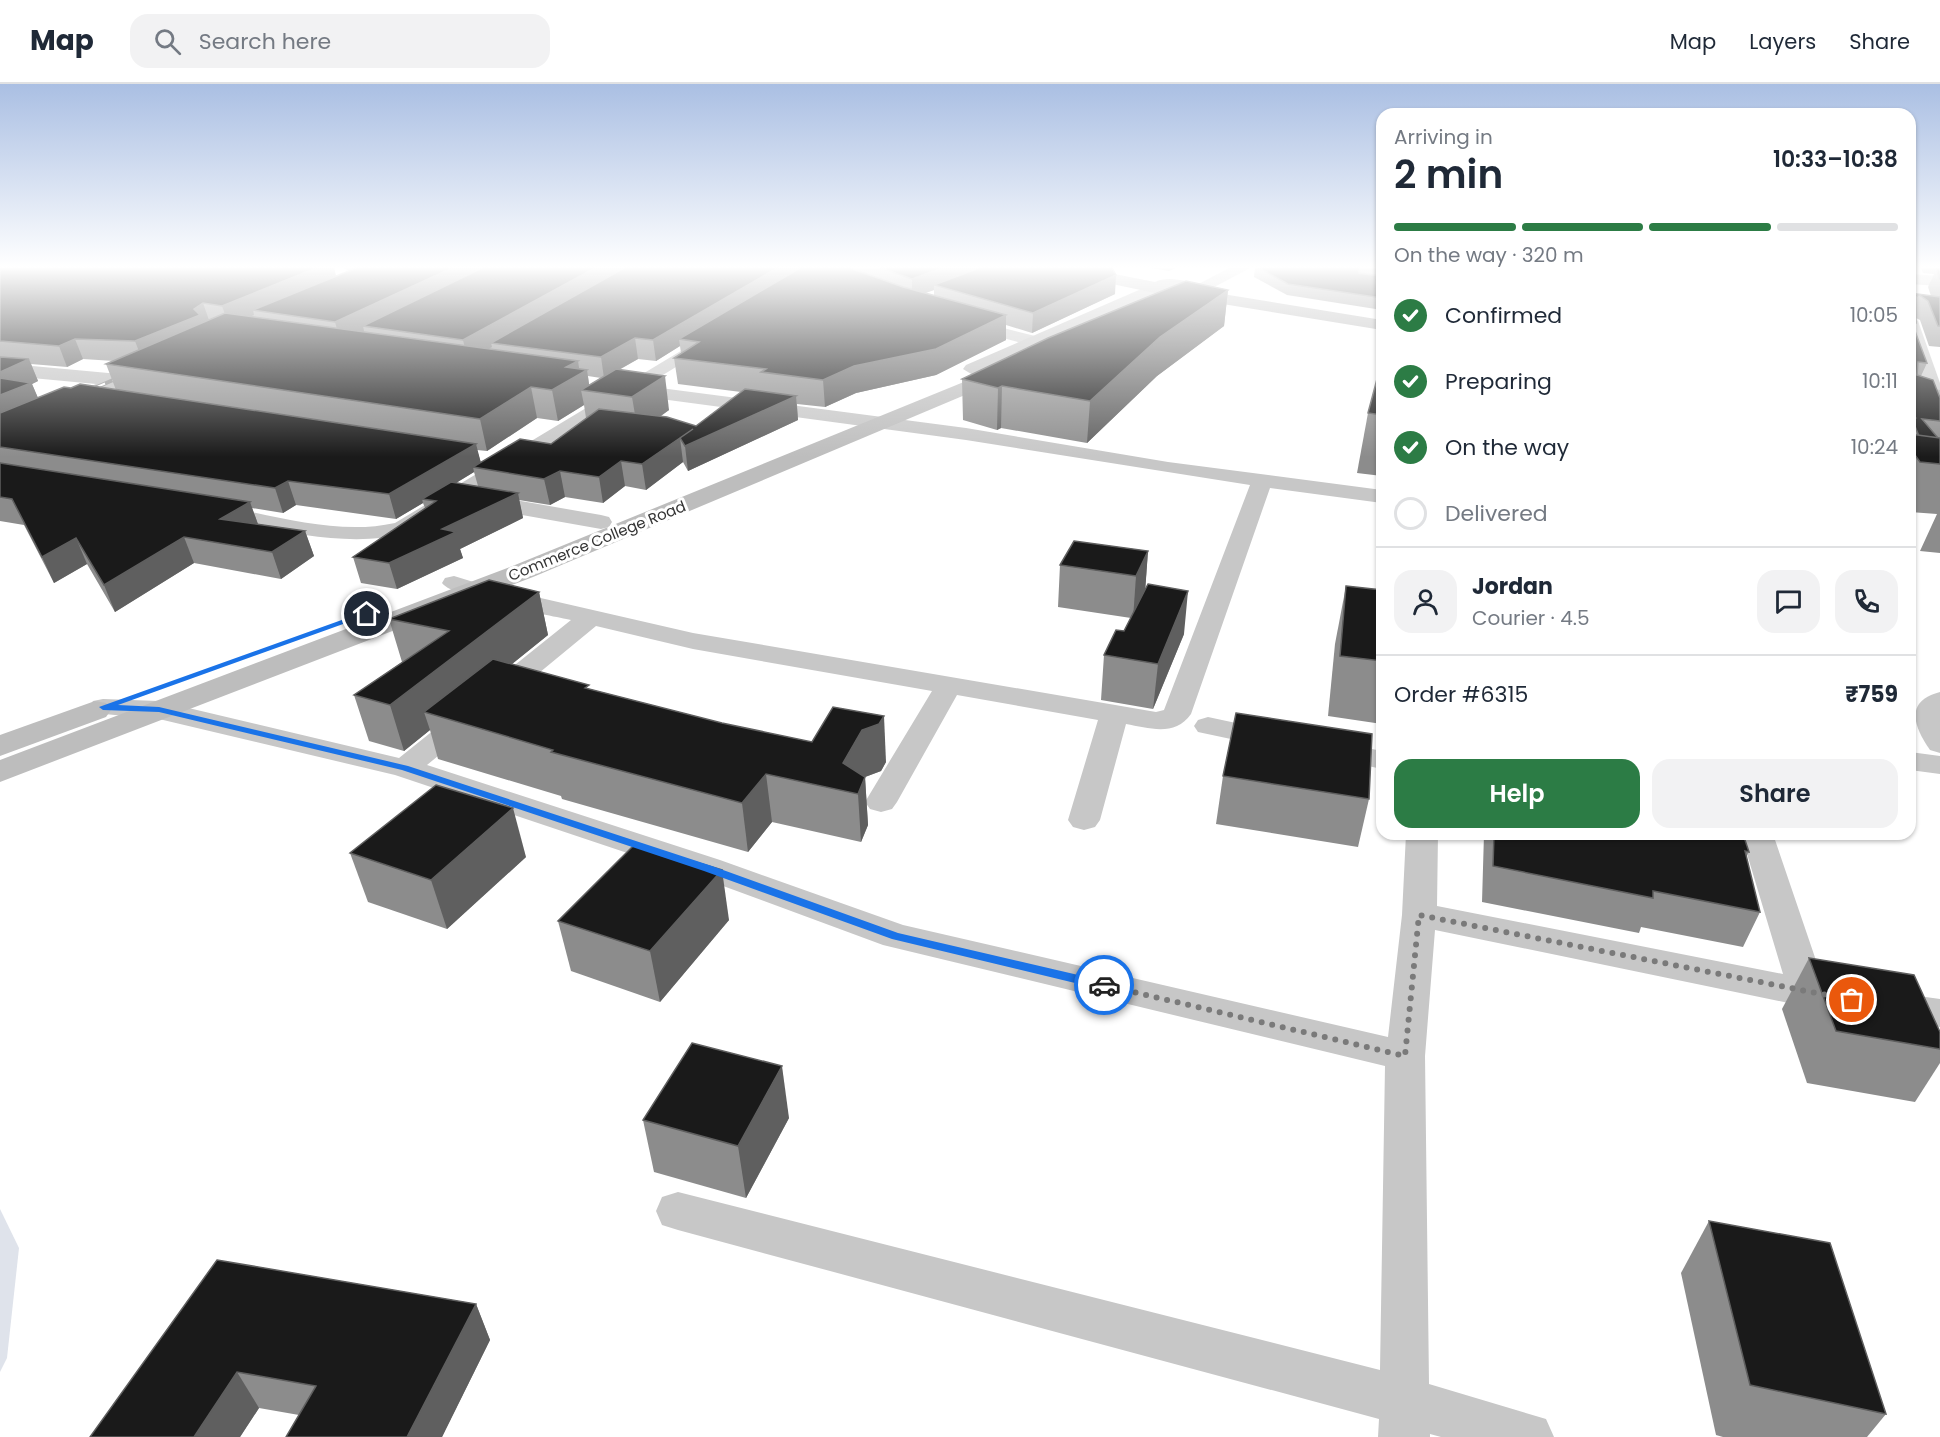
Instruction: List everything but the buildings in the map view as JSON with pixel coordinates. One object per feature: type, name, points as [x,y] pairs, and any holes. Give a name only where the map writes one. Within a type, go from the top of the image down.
[{"type":"main road","name":"Commerce College Road","points":[[0,746],[103,707],[464,587],[601,522],[854,420],[1064,331]]},
{"type":"main road","name":"Commerce College Road","points":[[0,772],[882,423],[1080,331]]},
{"type":"main road","points":[[0,418],[97,377],[166,355],[120,381],[0,432]]},
{"type":"main road","points":[[0,369],[120,381]]},
{"type":"main road","points":[[1916,392],[1938,398]]},
{"type":"main road","points":[[1916,398],[1938,398]]},
{"type":"street","points":[[195,508],[344,532],[375,534],[402,528],[721,331]]},
{"type":"street","points":[[995,331],[1037,342]]},
{"type":"street","points":[[1916,338],[1938,398]]},
{"type":"street","points":[[596,385],[882,423],[1376,496]]},
{"type":"street","points":[[82,397],[117,403]]},
{"type":"street","points":[[473,458],[508,463]]},
{"type":"street","points":[[464,587],[693,641],[1114,714],[1168,721],[1177,714],[1262,481]]},
{"type":"street","points":[[455,496],[601,522]]},
{"type":"street","points":[[405,768],[591,617]]},
{"type":"street","points":[[881,802],[949,685]]},
{"type":"street","points":[[1940,700],[1929,710],[1929,723],[1940,744]]},
{"type":"street","points":[[103,707],[159,710],[405,768],[708,868],[896,936],[1405,1056]]},
{"type":"street","points":[[1084,820],[1114,714]]},
{"type":"street","points":[[1208,726],[1376,759]]},
{"type":"street","points":[[1916,762],[1940,765]]},
{"type":"street","points":[[1404,1419],[1405,1056],[1419,915],[1422,840]]},
{"type":"street","points":[[1759,840],[1808,993]]},
{"type":"street","points":[[1419,915],[1808,993],[1940,1013]]},
{"type":"street","points":[[678,1211],[1404,1419],[1528,1437]]},
{"type":"shaded area","points":[[0,1209],[19,1248],[7,1358],[0,1372]]},
{"type":"railway","points":[[83,393],[127,374]]},
{"type":"way so far","points":[[1104,985],[1405,1056],[1419,915],[1852,1000]]},
{"type":"route","points":[[367,614],[103,707],[159,710],[405,768],[708,868],[896,936],[1104,985]]}]
